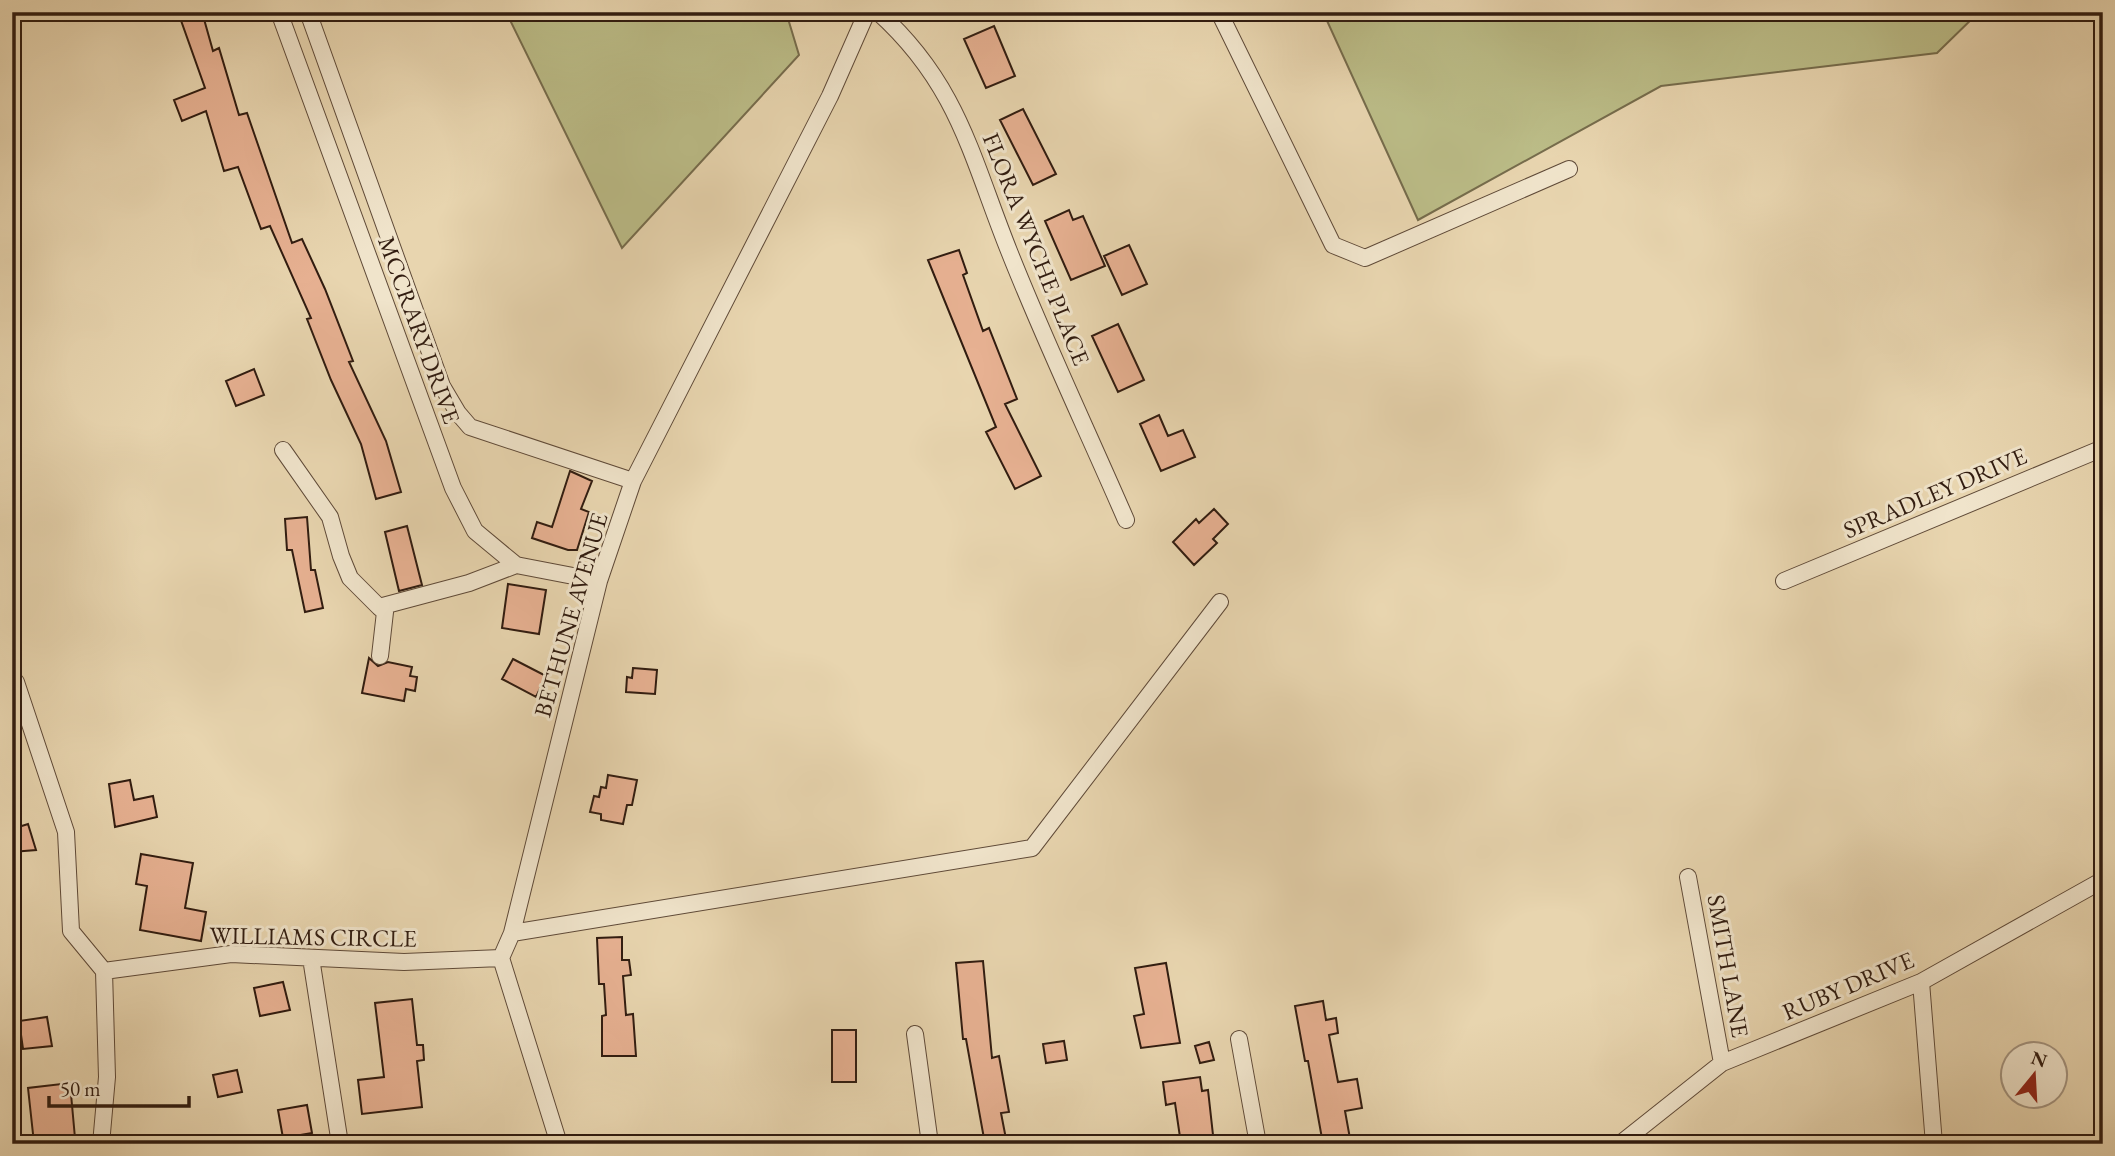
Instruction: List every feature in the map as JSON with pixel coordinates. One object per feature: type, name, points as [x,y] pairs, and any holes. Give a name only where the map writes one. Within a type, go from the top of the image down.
[{"type":"street","name":"MCCRARY DRIVE","points":[[279,12],[453,488],[475,531],[516,565],[598,581]]},
{"type":"street","points":[[308,12],[442,386],[458,413],[470,427],[634,481]]},
{"type":"street","name":"BETHUNE AVENUE","points":[[501,958],[512,933],[598,581],[634,481],[830,96],[867,12]]},
{"type":"street","name":"FLORA WYCHE PLACE","points":[[877,12],[904,36],[928,65],[958,116],[1009,252],[1126,520]]},
{"type":"street","points":[[1219,12],[1333,245],[1365,258],[1569,169]]},
{"type":"street","name":"SPRADLEY DRIVE","points":[[1784,581],[2103,448]]},
{"type":"street","points":[[283,450],[330,517],[341,556],[351,578],[385,612],[380,656]]},
{"type":"street","points":[[379,607],[469,583],[516,565]]},
{"type":"street","points":[[512,933],[1032,848],[1220,602]]},
{"type":"street","points":[[12,678],[16,681],[66,832],[71,931],[104,971],[107,1077],[101,1144]]},
{"type":"street","name":"SMITH LANE","points":[[1688,877],[1722,1063]]},
{"type":"street","name":"RUBY DRIVE","points":[[1620,1144],[1722,1063],[1921,982],[2103,880]]},
{"type":"street","name":"WILLIAMS CIRCLE","points":[[104,971],[231,954],[404,962],[501,958]]},
{"type":"street","points":[[311,958],[340,1144]]},
{"type":"street","points":[[501,958],[559,1144]]},
{"type":"street","points":[[1921,982],[1934,1144]]},
{"type":"street","points":[[915,1034],[930,1144]]},
{"type":"street","points":[[1239,1039],[1258,1144]]},
{"type":"green space","points":[[506,12],[786,12],[799,55],[622,248]]},
{"type":"green space","points":[[1323,12],[1979,12],[1937,53],[1661,86],[1418,220]]},
{"type":"building","points":[[178,12],[202,12],[213,51],[219,48],[239,115],[247,113],[292,243],[302,239],[325,289],[353,361],[349,362],[386,441],[401,492],[376,499],[361,444],[331,380],[307,319],[311,318],[270,226],[261,229],[238,167],[224,171],[206,111],[182,121],[174,100],[205,88]]},
{"type":"building","points":[[994,26],[1015,76],[986,88],[964,39]]},
{"type":"building","points":[[1023,109],[1056,174],[1033,185],[1000,120]]},
{"type":"building","points":[[1069,210],[1073,220],[1083,216],[1105,266],[1071,280],[1045,221]]},
{"type":"building","points":[[1129,245],[1147,284],[1122,295],[1104,256]]},
{"type":"building","points":[[959,250],[967,273],[963,275],[983,331],[989,328],[1017,399],[1005,404],[1041,476],[1015,489],[986,432],[996,427],[928,260]]},
{"type":"building","points":[[1118,324],[1144,380],[1118,392],[1092,336]]},
{"type":"building","points":[[254,369],[264,395],[236,406],[226,381]]},
{"type":"building","points":[[1159,415],[1168,436],[1183,430],[1195,457],[1161,471],[1140,424]]},
{"type":"building","points":[[570,471],[592,481],[581,509],[589,512],[577,550],[568,550],[532,538],[537,522],[552,527]]},
{"type":"building","points":[[1214,509],[1228,524],[1213,539],[1217,543],[1194,565],[1173,542],[1196,519],[1199,523]]},
{"type":"building","points":[[307,517],[311,570],[315,570],[323,608],[305,612],[292,550],[287,550],[285,519]]},
{"type":"building","points":[[407,526],[422,585],[399,591],[385,532]]},
{"type":"building","points":[[508,584],[546,590],[539,634],[502,628]]},
{"type":"building","points":[[369,658],[378,666],[388,662],[412,667],[410,676],[417,677],[415,691],[406,689],[404,701],[362,693]]},
{"type":"building","points":[[513,659],[546,676],[536,697],[502,679]]},
{"type":"building","points":[[633,668],[657,670],[655,694],[626,692],[627,677],[632,678]]},
{"type":"building","points":[[608,775],[637,780],[632,805],[627,805],[623,824],[601,820],[601,814],[590,812],[594,796],[599,797],[601,787],[606,788]]},
{"type":"building","points":[[130,780],[134,800],[153,796],[157,817],[115,827],[109,784]]},
{"type":"building","points":[[28,824],[36,850],[12,852],[12,829]]},
{"type":"building","points":[[141,854],[193,863],[185,908],[206,912],[201,941],[140,930],[147,886],[136,884]]},
{"type":"building","points":[[622,937],[622,960],[629,960],[631,975],[623,976],[626,1015],[633,1014],[636,1056],[602,1056],[602,1016],[606,1015],[604,984],[599,984],[597,938]]},
{"type":"building","points":[[983,961],[992,1058],[999,1056],[1009,1112],[1001,1113],[1007,1144],[985,1144],[966,1039],[963,1039],[956,963]]},
{"type":"building","points":[[1166,963],[1180,1043],[1141,1048],[1134,1016],[1144,1014],[1135,968]]},
{"type":"building","points":[[283,982],[290,1010],[260,1016],[254,988]]},
{"type":"building","points":[[412,999],[417,1045],[423,1045],[424,1060],[417,1061],[422,1107],[362,1114],[358,1080],[384,1077],[375,1003]]},
{"type":"building","points":[[1323,1001],[1326,1020],[1336,1018],[1338,1033],[1329,1035],[1338,1082],[1357,1079],[1362,1108],[1345,1111],[1351,1144],[1323,1144],[1308,1061],[1305,1061],[1295,1006]]},
{"type":"building","points":[[47,1017],[52,1046],[23,1049],[19,1021]]},
{"type":"building","points":[[832,1030],[856,1030],[856,1082],[832,1082]]},
{"type":"building","points":[[1064,1041],[1067,1060],[1046,1063],[1043,1044]]},
{"type":"building","points":[[1209,1042],[1214,1060],[1200,1063],[1195,1046]]},
{"type":"building","points":[[237,1070],[242,1092],[218,1097],[213,1075]]},
{"type":"building","points":[[1200,1077],[1202,1091],[1208,1090],[1214,1144],[1181,1144],[1175,1103],[1166,1105],[1163,1082]]},
{"type":"building","points":[[70,1083],[75,1138],[34,1143],[28,1088]]},
{"type":"building","points":[[307,1105],[312,1133],[283,1138],[278,1110]]}]
